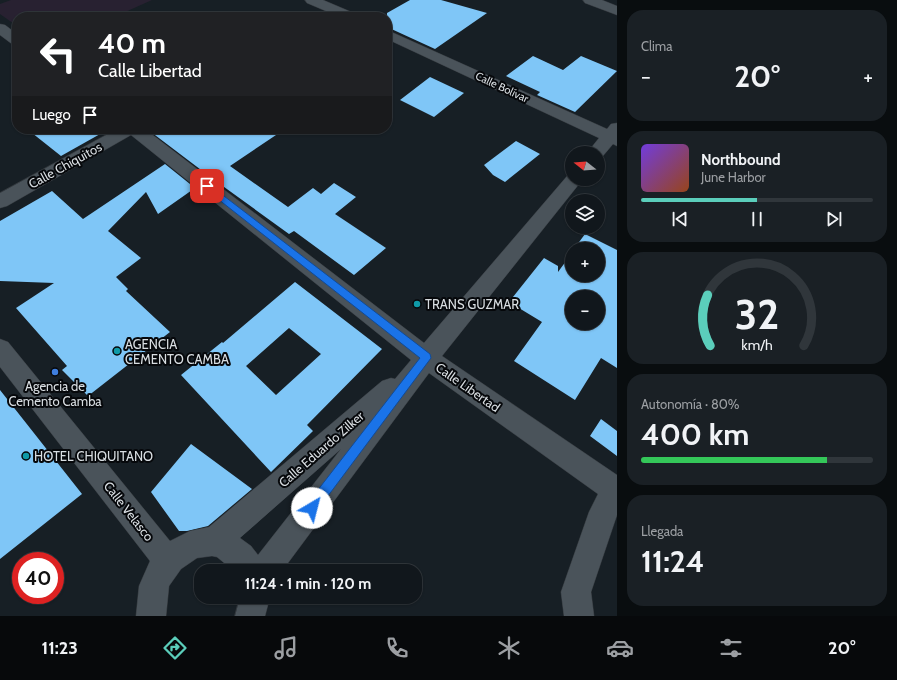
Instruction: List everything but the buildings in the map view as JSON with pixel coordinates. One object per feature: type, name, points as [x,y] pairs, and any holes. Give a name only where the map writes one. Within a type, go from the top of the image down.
[{"type":"street","points":[[312,0],[330,12]]},
{"type":"street","points":[[590,0],[617,10]]},
{"type":"street","points":[[0,28],[12,37]]},
{"type":"street","name":"Calle Bolívar","points":[[392,36],[614,135]]},
{"type":"street","name":"Calle Chiquitos","points":[[0,201],[121,134]]},
{"type":"street","name":"Calle Libertad","points":[[140,134],[426,358],[616,491]]},
{"type":"street","points":[[603,146],[614,135]]},
{"type":"street","name":"Calle Eduardo Zilker","points":[[269,564],[426,358],[568,186]]},
{"type":"street","name":"Calle Velasco","points":[[0,349],[168,561]]},
{"type":"street","name":"Calle Eduardo Zilker","points":[[215,541],[426,358]]},
{"type":"street","points":[[578,616],[576,592],[603,512],[616,491]]},
{"type":"street","points":[[151,616],[151,598],[157,578],[168,561],[182,549],[198,542],[215,541],[229,546],[240,555],[246,564]]},
{"type":"shaded area","points":[[11,0],[152,0],[125,12],[12,12],[12,22],[0,14],[0,4]]},
{"type":"place","name":"TRANS GUZMAR","points":[[417,304]]},
{"type":"place","name":"AGENCIA CEMENTO CAMBA","points":[[117,351]]},
{"type":"place","name":"Agencia de Cemento Camba","points":[[55,372]]},
{"type":"place","name":"HOTEL CHIQUITANO","points":[[26,456]]},
{"type":"route","points":[[207,186],[426,358],[312,508]]}]
